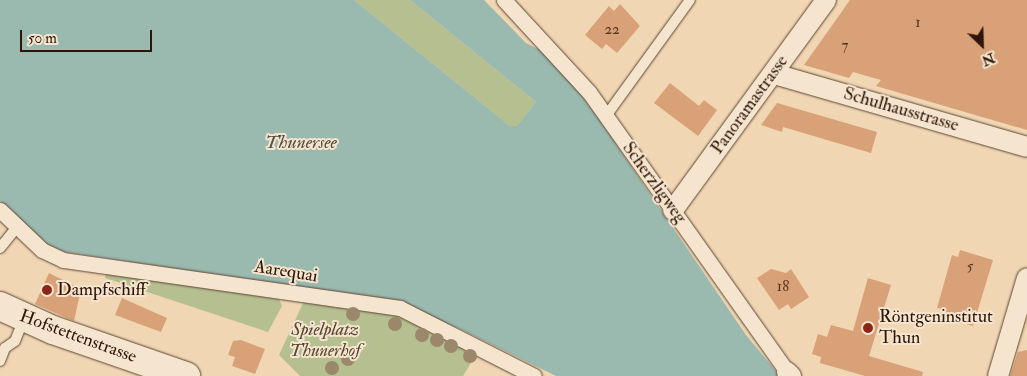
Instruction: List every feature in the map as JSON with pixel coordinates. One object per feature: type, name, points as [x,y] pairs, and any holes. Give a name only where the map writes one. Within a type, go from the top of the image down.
[{"type":"main road","name":"Hofstettenstrasse","points":[[0,306],[24,319],[186,376]]},
{"type":"street","name":"Scherzligweg","points":[[504,0],[565,62],[606,116],[789,374]]},
{"type":"street","name":"Panoramastrasse","points":[[673,210],[774,74],[826,0]]},
{"type":"street","name":"Schulhausstrasse","points":[[774,74],[1027,147]]},
{"type":"street","name":"Aarequai","points":[[0,210],[42,250],[64,260],[400,308],[534,376]]},
{"type":"street","points":[[998,376],[1027,278]]},
{"type":"lane","points":[[606,116],[690,0]]},
{"type":"lane","points":[[0,248],[21,231]]},
{"type":"lane","points":[[0,361],[2,348],[15,341],[24,319]]},
{"type":"green space","points":[[354,0],[410,0],[536,102],[517,126],[510,126]]},
{"type":"green space","points":[[107,271],[278,297],[282,306],[268,332],[105,278]]},
{"type":"green space","name":"Spielplatz Thunerhof","points":[[304,301],[398,316],[477,353],[463,376],[300,376],[279,355]]},
{"type":"water","name":"Thunersee","points":[[0,0],[354,0],[510,126],[517,126],[536,102],[410,0],[484,0],[526,43],[550,55],[597,116],[746,335],[780,376],[556,376],[458,328],[389,301],[51,250],[0,201]]},
{"type":"building","points":[[850,0],[1027,0],[1027,130],[876,86],[881,80],[853,72],[849,78],[804,65]]},
{"type":"building","points":[[620,4],[640,26],[617,53],[606,44],[602,49],[585,35],[609,6],[614,11]]},
{"type":"building","points":[[670,83],[699,106],[704,100],[717,110],[698,136],[654,103]]},
{"type":"building","points":[[777,103],[877,132],[871,153],[783,127],[782,132],[761,125]]},
{"type":"building","points":[[960,250],[993,260],[973,326],[940,316],[942,309],[937,308],[952,255],[958,257]]},
{"type":"building","points":[[771,269],[786,273],[791,269],[809,297],[791,309],[788,304],[779,310],[757,278]]},
{"type":"building","points":[[49,273],[81,289],[74,321],[35,304]]},
{"type":"building","name":"Röntgeninstitut Thun","points":[[868,278],[891,285],[869,356],[923,372],[922,376],[865,376],[820,363],[821,357],[812,354],[818,334],[827,337],[831,325],[853,331]]},
{"type":"building","points":[[122,298],[167,318],[161,332],[115,315]]},
{"type":"building","points":[[241,340],[265,349],[255,374],[232,366],[235,357],[228,355],[233,341]]},
{"type":"building","points":[[1027,350],[1027,376],[1010,376],[1018,352]]},
{"type":"place","name":"Dampfschiff","points":[[47,290]]},
{"type":"place","name":"Röntgeninstitut Thun","points":[[868,328]]}]
